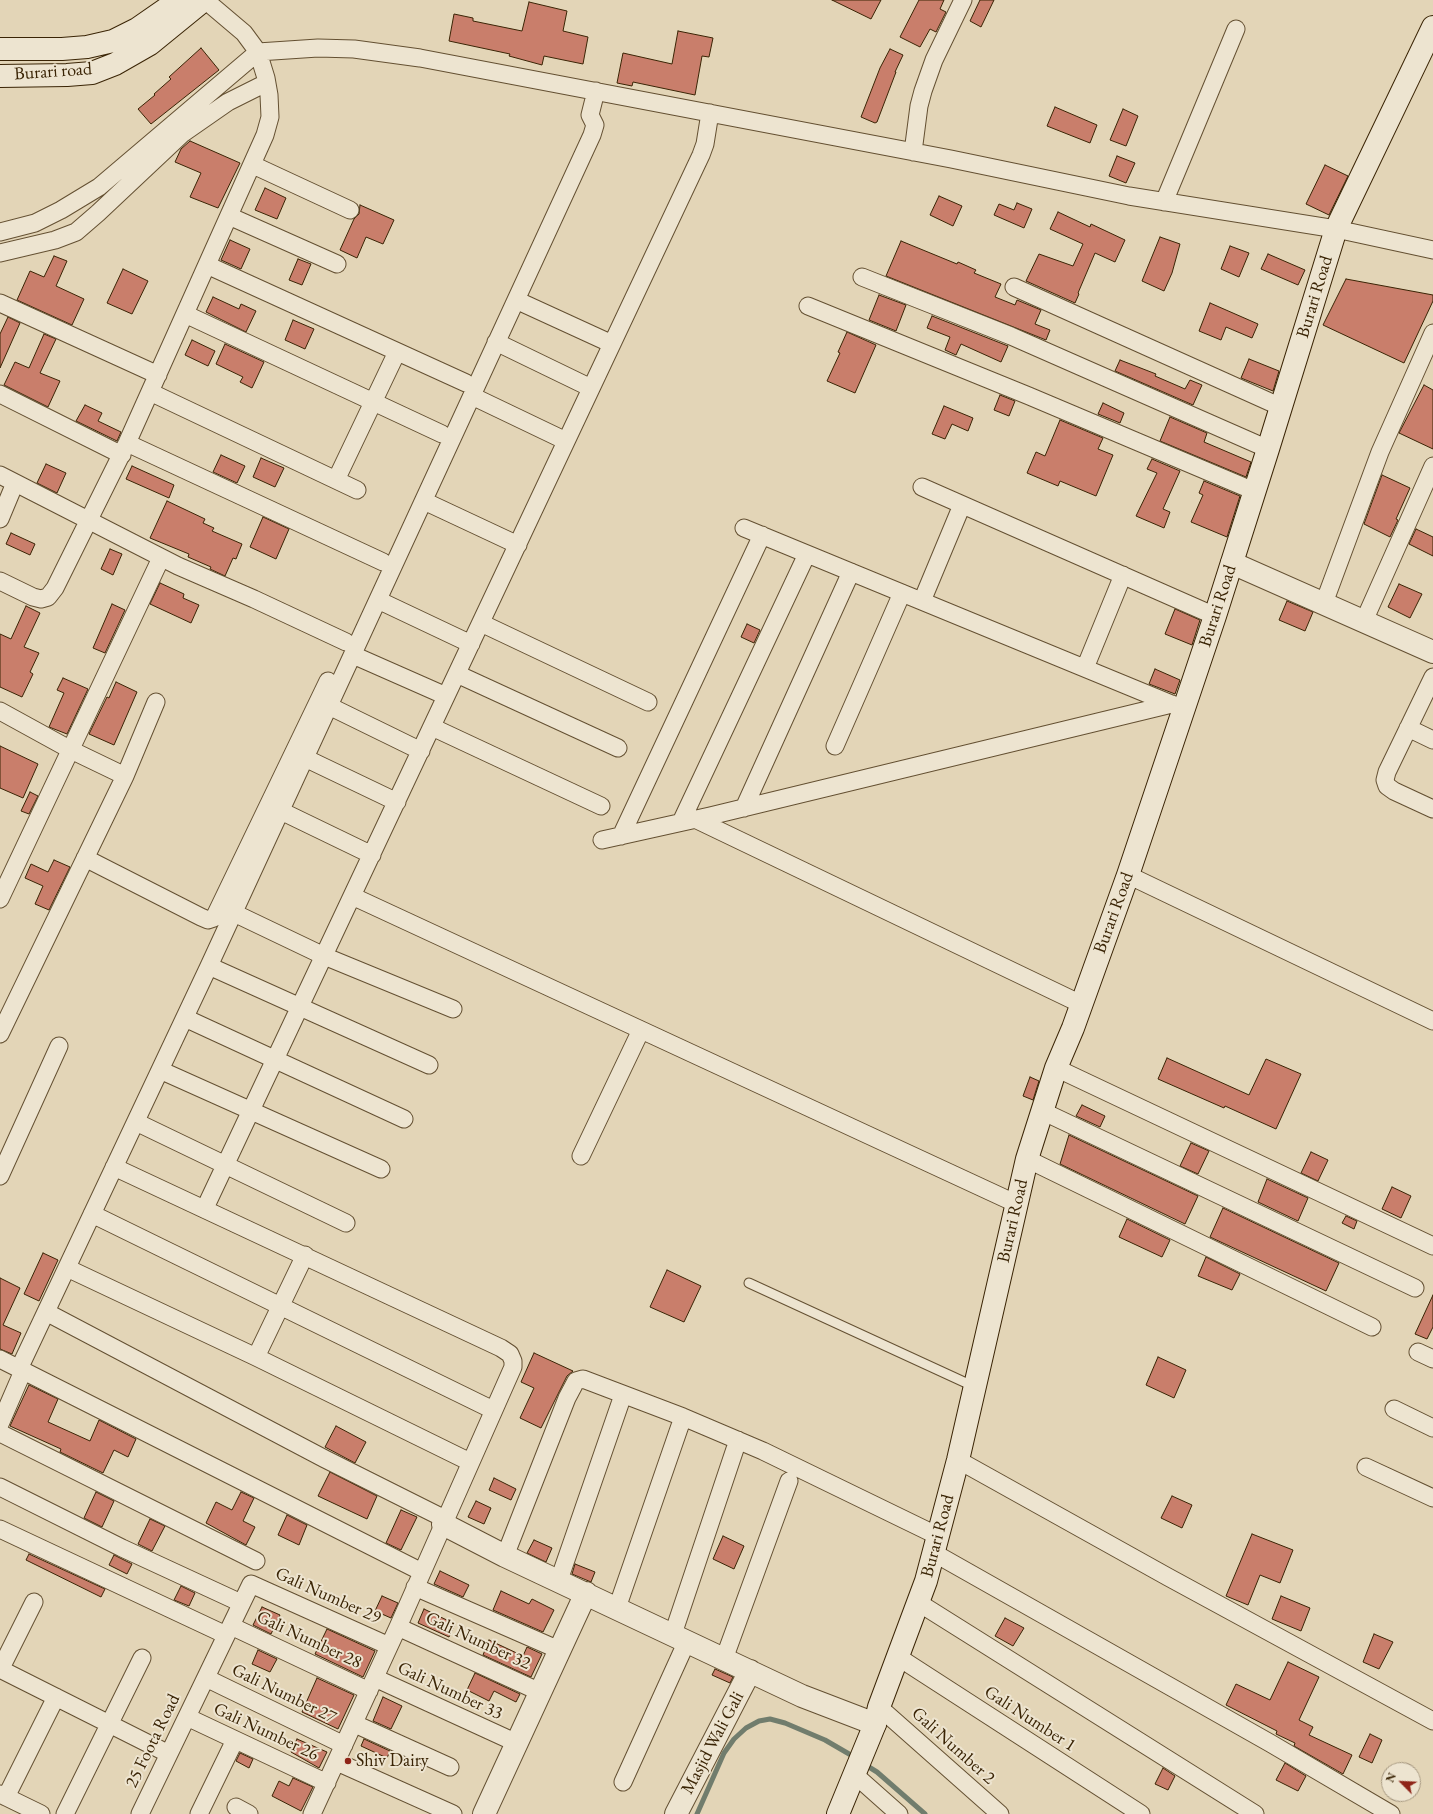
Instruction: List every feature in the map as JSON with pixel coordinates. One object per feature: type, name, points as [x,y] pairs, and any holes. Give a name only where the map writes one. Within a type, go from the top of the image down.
[{"type":"main road","name":"Burari road","points":[[0,49],[62,49],[87,47],[113,40],[136,30],[179,0]]},
{"type":"main road","name":"Burari road","points":[[0,76],[92,73],[115,64],[150,44],[205,0]]},
{"type":"main road","name":"Burari Road","points":[[838,1814],[874,1725],[918,1603],[936,1544],[958,1460],[1027,1159],[1056,1068],[1128,875],[1178,706],[1215,616],[1282,407],[1332,241],[1433,27]]},
{"type":"main road","points":[[1232,563],[1433,652]]},
{"type":"main road","points":[[444,1522],[505,1556],[680,1637],[802,1696],[874,1725]]},
{"type":"main road","points":[[484,1814],[586,1593]]},
{"type":"main road","name":"Masjid Wali Gali","points":[[676,1814],[750,1671]]},
{"type":"street","points":[[0,581],[33,597],[41,599],[48,597],[55,588],[124,449],[265,134],[270,117],[263,70],[244,33],[205,0]]},
{"type":"street","points":[[913,152],[919,106],[923,91],[934,60],[963,0]]},
{"type":"street","points":[[1164,202],[1236,29]]},
{"type":"street","points":[[1,235],[35,223],[61,210],[99,187],[263,70],[318,48],[354,49],[420,58],[593,104],[913,152],[1164,202],[1332,241],[1433,250]]},
{"type":"street","points":[[0,253],[55,240],[76,232],[182,134],[228,102],[263,70]]},
{"type":"street","points":[[0,1424],[46,1312],[234,914],[329,706],[349,648],[383,562],[442,434],[496,342],[595,129],[593,104]]},
{"type":"street","points":[[85,858],[201,917],[208,920],[214,918],[349,648],[378,600],[424,501],[469,390],[593,104]]},
{"type":"street","points":[[205,1208],[701,156],[709,122]]},
{"type":"street","points":[[252,165],[350,210]]},
{"type":"street","points":[[229,216],[337,264]]},
{"type":"street","points":[[207,265],[397,352],[566,442]]},
{"type":"street","points":[[862,277],[1011,336],[1268,449]]},
{"type":"street","points":[[1014,287],[1282,407]]},
{"type":"street","points":[[516,300],[612,344]]},
{"type":"street","points":[[0,303],[158,375]]},
{"type":"street","points":[[808,306],[1029,396],[1254,491]]},
{"type":"street","points":[[185,314],[442,434]]},
{"type":"street","points":[[1324,603],[1377,459],[1433,333]]},
{"type":"street","points":[[496,342],[591,388]]},
{"type":"street","points":[[336,480],[397,352]]},
{"type":"street","points":[[150,392],[357,490]]},
{"type":"street","points":[[0,394],[383,562]]},
{"type":"street","points":[[1364,621],[1433,466]]},
{"type":"street","points":[[0,475],[161,558],[446,696]]},
{"type":"street","points":[[0,520],[15,483]]},
{"type":"street","points":[[922,487],[1215,616]]},
{"type":"street","points":[[424,501],[518,544]]},
{"type":"street","points":[[922,601],[962,505]]},
{"type":"street","points":[[744,528],[1178,706]]},
{"type":"street","points":[[621,836],[762,535]]},
{"type":"street","points":[[688,821],[807,554]]},
{"type":"street","points":[[0,899],[161,558]]},
{"type":"street","points":[[744,808],[851,572]]},
{"type":"street","points":[[1085,668],[1123,575]]},
{"type":"street","points":[[835,746],[902,593]]},
{"type":"street","points":[[378,600],[471,644]]},
{"type":"street","points":[[481,623],[648,702]]},
{"type":"street","points":[[457,674],[618,748]]},
{"type":"street","points":[[1433,677],[1387,772],[1386,780],[1387,786],[1433,809]]},
{"type":"street","points":[[0,1034],[125,776],[156,702]]},
{"type":"street","points":[[329,706],[421,751]]},
{"type":"street","points":[[602,840],[1178,706]]},
{"type":"street","points":[[0,711],[71,750],[125,776]]},
{"type":"street","points":[[432,727],[601,806]]},
{"type":"street","points":[[1408,728],[1433,740]]},
{"type":"street","points":[[305,758],[397,802]]},
{"type":"street","points":[[281,811],[372,855]]},
{"type":"street","points":[[688,821],[1081,1004]]},
{"type":"street","points":[[1128,875],[1433,1022]]},
{"type":"street","points":[[352,896],[1017,1204]]},
{"type":"street","points":[[234,914],[324,956],[453,1009]]},
{"type":"street","points":[[209,966],[429,1064]]},
{"type":"street","points":[[185,1018],[404,1119]]},
{"type":"street","points":[[581,1156],[641,1030]]},
{"type":"street","points":[[0,1176],[60,1046]]},
{"type":"street","points":[[1056,1068],[1433,1246]]},
{"type":"street","points":[[160,1070],[381,1169]]},
{"type":"street","points":[[1042,1111],[1415,1288]]},
{"type":"street","points":[[136,1122],[346,1223]]},
{"type":"street","points":[[1027,1159],[1372,1327]]},
{"type":"street","points":[[114,1167],[205,1208],[501,1348],[510,1354],[513,1361],[513,1367],[355,1724],[327,1783],[316,1813]]},
{"type":"street","points":[[92,1214],[493,1410]]},
{"type":"street","points":[[256,1357],[305,1256]]},
{"type":"street","points":[[67,1268],[256,1357],[470,1462]]},
{"type":"street","points":[[46,1312],[444,1522]]},
{"type":"street","points":[[0,1359],[419,1580],[559,1650]]},
{"type":"street","points":[[505,1556],[567,1398],[576,1381],[583,1379],[590,1381],[738,1440],[936,1544],[1391,1814]]},
{"type":"street","points":[[559,1580],[623,1395]]},
{"type":"street","points":[[1394,1409],[1433,1428]]},
{"type":"street","points":[[617,1608],[683,1417]]},
{"type":"street","points":[[0,1433],[256,1561]]},
{"type":"street","points":[[623,1782],[680,1637],[738,1440]]},
{"type":"street","points":[[958,1460],[1168,1577],[1433,1721]]},
{"type":"street","points":[[1366,1467],[1433,1498]]},
{"type":"street","points":[[724,1659],[789,1482]]},
{"type":"street","points":[[0,1487],[122,1548],[241,1603]]},
{"type":"street","name":"Gali Number 28","points":[[0,1529],[229,1630],[372,1685]]},
{"type":"street","name":"25 Foota Road","points":[[140,1814],[251,1584]]},
{"type":"street","name":"Gali Number 29","points":[[251,1584],[389,1646]]},
{"type":"street","points":[[34,1602],[0,1669],[169,1754]]},
{"type":"street","points":[[918,1603],[1255,1814]]},
{"type":"street","name":"Gali Number 32","points":[[398,1627],[540,1692]]},
{"type":"street","name":"Gali Number 1","points":[[898,1657],[1141,1814]]},
{"type":"street","points":[[65,1814],[142,1658]]},
{"type":"street","name":"Gali Number 27","points":[[204,1682],[344,1746]]},
{"type":"street","name":"Gali Number 33","points":[[372,1685],[508,1739]]},
{"type":"street","points":[[41,1814],[3,1796],[56,1697]]},
{"type":"street","name":"Gali Number 26","points":[[187,1717],[327,1783]]},
{"type":"street","points":[[355,1724],[450,1767]]},
{"type":"street","name":"Gali Number 2","points":[[874,1725],[1000,1814]]},
{"type":"street","points":[[199,1814],[235,1740]]},
{"type":"street","points":[[337,1762],[453,1814]]},
{"type":"street","points":[[857,1770],[899,1814]]},
{"type":"lane","points":[[749,1283],[975,1387]]},
{"type":"building","points":[[832,0],[881,0],[871,19]]},
{"type":"building","points":[[919,0],[944,0],[940,9],[946,12],[936,32],[930,29],[920,47],[900,37]]},
{"type":"building","points":[[980,0],[994,0],[981,27],[970,21]]},
{"type":"building","points":[[529,2],[567,11],[563,31],[588,37],[583,64],[544,56],[542,65],[509,56],[510,54],[449,41],[454,14],[473,18],[473,21],[522,31]]},
{"type":"building","points":[[678,31],[713,38],[709,57],[702,56],[695,95],[633,82],[632,86],[617,83],[623,53],[672,64]]},
{"type":"building","points":[[201,48],[219,70],[151,124],[138,109],[155,95],[154,94],[171,79],[169,77]]},
{"type":"building","points":[[890,49],[903,55],[895,72],[877,122],[875,123],[861,117],[880,68]]},
{"type":"building","points":[[1055,107],[1097,125],[1090,143],[1047,126]]},
{"type":"building","points":[[1123,109],[1138,116],[1126,146],[1110,140]]},
{"type":"building","points":[[190,141],[240,163],[218,208],[190,197],[201,173],[175,162],[181,149]]},
{"type":"building","points":[[1117,156],[1135,163],[1126,183],[1109,176]]},
{"type":"building","points":[[1325,165],[1348,176],[1329,215],[1306,204]]},
{"type":"building","points":[[265,188],[286,198],[277,219],[255,210]]},
{"type":"building","points":[[939,196],[962,206],[953,226],[930,215]]},
{"type":"building","points":[[1017,203],[1032,209],[1024,228],[994,215],[999,204],[1014,210]]},
{"type":"building","points":[[360,205],[394,220],[383,244],[366,237],[357,258],[340,250],[354,219],[359,214]]},
{"type":"building","points":[[1058,212],[1090,227],[1091,224],[1125,240],[1115,262],[1095,253],[1075,303],[1026,281],[1039,254],[1073,266],[1083,244],[1050,229]]},
{"type":"building","points":[[1160,237],[1180,244],[1172,273],[1164,291],[1142,281]]},
{"type":"building","points":[[230,240],[250,249],[241,269],[221,260]]},
{"type":"building","points":[[901,241],[957,264],[958,262],[976,270],[974,273],[1001,284],[995,297],[1015,305],[1017,300],[1041,310],[1035,324],[1050,330],[1046,340],[886,276]]},
{"type":"building","points":[[1230,246],[1249,253],[1239,277],[1221,269]]},
{"type":"building","points":[[1268,254],[1305,270],[1298,285],[1261,269]]},
{"type":"building","points":[[54,256],[67,261],[56,286],[84,299],[72,325],[17,300],[30,271],[44,277]]},
{"type":"building","points":[[298,259],[311,264],[302,285],[289,280]]},
{"type":"building","points":[[123,269],[148,281],[132,314],[107,303]]},
{"type":"building","points":[[1346,279],[1433,295],[1433,301],[1404,363],[1323,325]]},
{"type":"building","points":[[879,295],[906,305],[896,331],[869,320]]},
{"type":"building","points":[[213,297],[239,309],[241,304],[256,311],[246,332],[206,312]]},
{"type":"building","points":[[1210,303],[1258,324],[1252,338],[1226,327],[1221,340],[1199,331]]},
{"type":"building","points":[[932,316],[1008,346],[1001,362],[961,344],[956,355],[945,350],[950,337],[927,328]]},
{"type":"building","points":[[8,317],[20,323],[0,368],[0,334]]},
{"type":"building","points":[[293,320],[314,329],[305,349],[285,340]]},
{"type":"building","points":[[847,332],[876,345],[855,393],[827,381],[840,353],[838,352]]},
{"type":"building","points":[[44,334],[56,339],[40,373],[60,381],[48,407],[4,385],[15,362],[29,368]]},
{"type":"building","points":[[192,340],[215,351],[208,366],[185,355]]},
{"type":"building","points":[[225,344],[264,362],[252,388],[240,382],[243,377],[216,364]]},
{"type":"building","points":[[1249,359],[1279,371],[1273,391],[1241,378]]},
{"type":"building","points":[[1120,360],[1156,374],[1155,376],[1185,389],[1190,380],[1202,385],[1193,405],[1115,371]]},
{"type":"building","points":[[1424,385],[1433,390],[1433,449],[1399,433]]},
{"type":"building","points":[[1000,395],[1015,401],[1009,416],[994,410]]},
{"type":"building","points":[[1103,403],[1124,413],[1120,423],[1098,414]]},
{"type":"building","points":[[85,405],[102,413],[98,421],[121,432],[117,441],[76,421]]},
{"type":"building","points":[[944,406],[973,418],[968,431],[952,424],[945,439],[932,434]]},
{"type":"building","points":[[1170,417],[1207,433],[1204,442],[1251,462],[1246,477],[1160,441]]},
{"type":"building","points":[[1060,420],[1103,438],[1098,449],[1113,455],[1096,496],[1060,481],[1058,486],[1027,473],[1036,452],[1045,456]]},
{"type":"building","points":[[221,455],[245,466],[237,483],[213,472]]},
{"type":"building","points":[[261,458],[284,468],[275,487],[253,477]]},
{"type":"building","points":[[1152,459],[1180,471],[1163,509],[1170,512],[1164,528],[1136,516],[1157,473],[1147,469]]},
{"type":"building","points":[[46,464],[66,473],[57,493],[37,483]]},
{"type":"building","points":[[132,466],[174,485],[169,498],[126,479]]},
{"type":"building","points":[[1382,475],[1410,488],[1396,519],[1398,520],[1390,537],[1364,524]]},
{"type":"building","points":[[1204,481],[1240,496],[1227,537],[1191,522],[1203,495],[1199,493]]},
{"type":"building","points":[[167,501],[205,519],[203,523],[214,528],[212,531],[242,544],[236,559],[233,558],[225,576],[210,569],[211,567],[188,557],[189,554],[150,538]]},
{"type":"building","points":[[263,517],[289,529],[276,559],[250,547]]},
{"type":"building","points":[[1416,529],[1433,537],[1433,556],[1409,544]]},
{"type":"building","points":[[11,533],[35,544],[30,555],[6,544]]},
{"type":"building","points":[[110,549],[122,554],[113,575],[101,569]]},
{"type":"building","points":[[160,583],[184,594],[183,598],[199,605],[191,623],[150,604]]},
{"type":"building","points":[[1399,584],[1422,594],[1410,618],[1388,607]]},
{"type":"building","points":[[1287,601],[1313,612],[1305,631],[1279,620]]},
{"type":"building","points":[[112,604],[125,610],[105,653],[93,648]]},
{"type":"building","points":[[26,606],[40,613],[24,647],[39,653],[30,672],[33,674],[22,697],[0,687],[0,634],[11,639]]},
{"type":"building","points":[[1175,609],[1200,620],[1192,645],[1165,634]]},
{"type":"building","points":[[747,624],[760,630],[754,643],[741,637]]},
{"type":"building","points":[[1155,669],[1180,680],[1175,694],[1149,684]]},
{"type":"building","points":[[63,678],[88,689],[67,734],[49,727],[64,693],[57,690]]},
{"type":"building","points":[[116,682],[137,692],[114,745],[89,734]]},
{"type":"building","points":[[0,746],[38,764],[23,798],[0,788]]},
{"type":"building","points":[[30,792],[38,796],[29,814],[21,811]]},
{"type":"building","points":[[54,860],[70,867],[49,910],[35,904],[43,886],[25,878],[31,864],[48,872]]},
{"type":"building","points":[[1167,1058],[1249,1095],[1266,1059],[1301,1074],[1276,1129],[1225,1106],[1224,1108],[1158,1079]]},
{"type":"building","points":[[1030,1077],[1039,1081],[1033,1100],[1023,1096]]},
{"type":"building","points":[[1082,1105],[1105,1116],[1100,1127],[1076,1116]]},
{"type":"building","points":[[1069,1135],[1198,1196],[1185,1224],[1060,1164]]},
{"type":"building","points":[[1191,1143],[1209,1151],[1198,1174],[1180,1166]]},
{"type":"building","points":[[1311,1152],[1328,1160],[1318,1181],[1301,1173]]},
{"type":"building","points":[[1267,1179],[1308,1198],[1298,1221],[1258,1202]]},
{"type":"building","points":[[1392,1187],[1411,1196],[1401,1218],[1382,1209]]},
{"type":"building","points":[[1223,1208],[1339,1263],[1326,1291],[1210,1237]]},
{"type":"building","points":[[1346,1216],[1357,1221],[1354,1229],[1342,1223]]},
{"type":"building","points":[[1127,1219],[1170,1240],[1162,1257],[1119,1237]]},
{"type":"building","points":[[43,1253],[58,1260],[39,1301],[24,1294]]},
{"type":"building","points":[[1206,1257],[1240,1274],[1232,1290],[1198,1276]]},
{"type":"building","points":[[667,1270],[701,1286],[684,1322],[650,1307]]},
{"type":"building","points":[[0,1278],[20,1288],[3,1325],[21,1333],[12,1354],[0,1349]]},
{"type":"building","points":[[1433,1295],[1433,1327],[1427,1339],[1415,1334]]},
{"type":"building","points":[[534,1353],[573,1371],[567,1376],[541,1428],[520,1418],[534,1388],[521,1382]]},
{"type":"building","points":[[1158,1357],[1186,1370],[1174,1398],[1146,1385]]},
{"type":"building","points":[[29,1385],[58,1399],[48,1422],[90,1441],[99,1420],[136,1439],[128,1457],[114,1450],[103,1473],[60,1452],[61,1449],[10,1426]]},
{"type":"building","points":[[336,1426],[366,1442],[355,1463],[325,1447]]},
{"type":"building","points":[[330,1472],[377,1496],[367,1519],[318,1496]]},
{"type":"building","points":[[494,1478],[516,1489],[511,1500],[489,1490]]},
{"type":"building","points":[[96,1492],[114,1501],[102,1527],[84,1518]]},
{"type":"building","points":[[241,1492],[254,1498],[243,1521],[255,1527],[246,1545],[206,1523],[216,1502],[232,1510]]},
{"type":"building","points":[[1172,1496],[1192,1505],[1182,1528],[1161,1518]]},
{"type":"building","points":[[476,1501],[491,1508],[484,1524],[468,1517]]},
{"type":"building","points":[[401,1510],[417,1517],[401,1550],[386,1543]]},
{"type":"building","points":[[287,1515],[307,1525],[299,1545],[278,1535]]},
{"type":"building","points":[[150,1519],[165,1526],[152,1551],[138,1544]]},
{"type":"building","points":[[1252,1534],[1293,1550],[1280,1583],[1260,1575],[1248,1605],[1226,1596]]},
{"type":"building","points":[[723,1536],[744,1546],[734,1569],[713,1559]]},
{"type":"building","points":[[534,1540],[552,1548],[546,1562],[527,1553]]},
{"type":"building","points":[[29,1554],[105,1589],[101,1597],[26,1560]]},
{"type":"building","points":[[114,1555],[132,1564],[127,1574],[109,1565]]},
{"type":"building","points":[[575,1564],[595,1572],[591,1582],[572,1574]]},
{"type":"building","points":[[440,1571],[469,1585],[463,1597],[434,1584]]},
{"type":"building","points":[[181,1586],[195,1593],[189,1606],[174,1600]]},
{"type":"building","points":[[501,1591],[529,1604],[532,1599],[554,1610],[543,1632],[493,1610]]},
{"type":"building","points":[[382,1596],[398,1603],[391,1618],[375,1611]]},
{"type":"building","points":[[1281,1596],[1310,1608],[1301,1631],[1272,1619]]},
{"type":"building","points":[[262,1607],[280,1615],[271,1634],[253,1625]]},
{"type":"building","points":[[424,1609],[455,1624],[449,1637],[418,1623]]},
{"type":"building","points":[[1005,1618],[1024,1628],[1013,1646],[995,1636]]},
{"type":"building","points":[[327,1629],[375,1651],[363,1677],[315,1654]]},
{"type":"building","points":[[1374,1634],[1393,1642],[1379,1669],[1363,1662]]},
{"type":"building","points":[[489,1640],[523,1656],[527,1647],[542,1654],[531,1677],[483,1655]]},
{"type":"building","points":[[258,1650],[277,1659],[270,1672],[252,1664]]},
{"type":"building","points":[[1288,1662],[1319,1677],[1299,1720],[1313,1727],[1309,1735],[1352,1755],[1343,1774],[1294,1746],[1295,1743],[1276,1734],[1277,1731],[1226,1705],[1236,1684],[1270,1700]]},
{"type":"building","points":[[715,1669],[733,1677],[730,1683],[712,1675]]},
{"type":"building","points":[[475,1673],[520,1694],[516,1702],[494,1691],[489,1701],[467,1690]]},
{"type":"building","points":[[317,1678],[354,1695],[338,1729],[302,1712]]},
{"type":"building","points":[[383,1697],[402,1706],[391,1729],[373,1721]]},
{"type":"building","points":[[1370,1734],[1382,1740],[1372,1763],[1359,1757]]},
{"type":"building","points":[[297,1739],[327,1752],[319,1768],[291,1752]]},
{"type":"building","points":[[364,1739],[390,1751],[387,1758],[361,1746]]},
{"type":"building","points":[[240,1753],[253,1759],[249,1768],[236,1761]]},
{"type":"building","points":[[1285,1763],[1306,1776],[1298,1791],[1276,1780]]},
{"type":"building","points":[[1163,1768],[1175,1776],[1168,1790],[1155,1784]]},
{"type":"building","points":[[293,1778],[313,1787],[301,1811],[272,1796],[279,1781],[289,1786]]},
{"type":"waterway","points":[[697,1814],[724,1753],[734,1739],[746,1728],[759,1721],[770,1719],[785,1723],[825,1740],[856,1758]]},
{"type":"waterway","points":[[864,1764],[877,1772],[925,1814]]},
{"type":"place","name":"Shiv Dairy","points":[[348,1761]]}]
